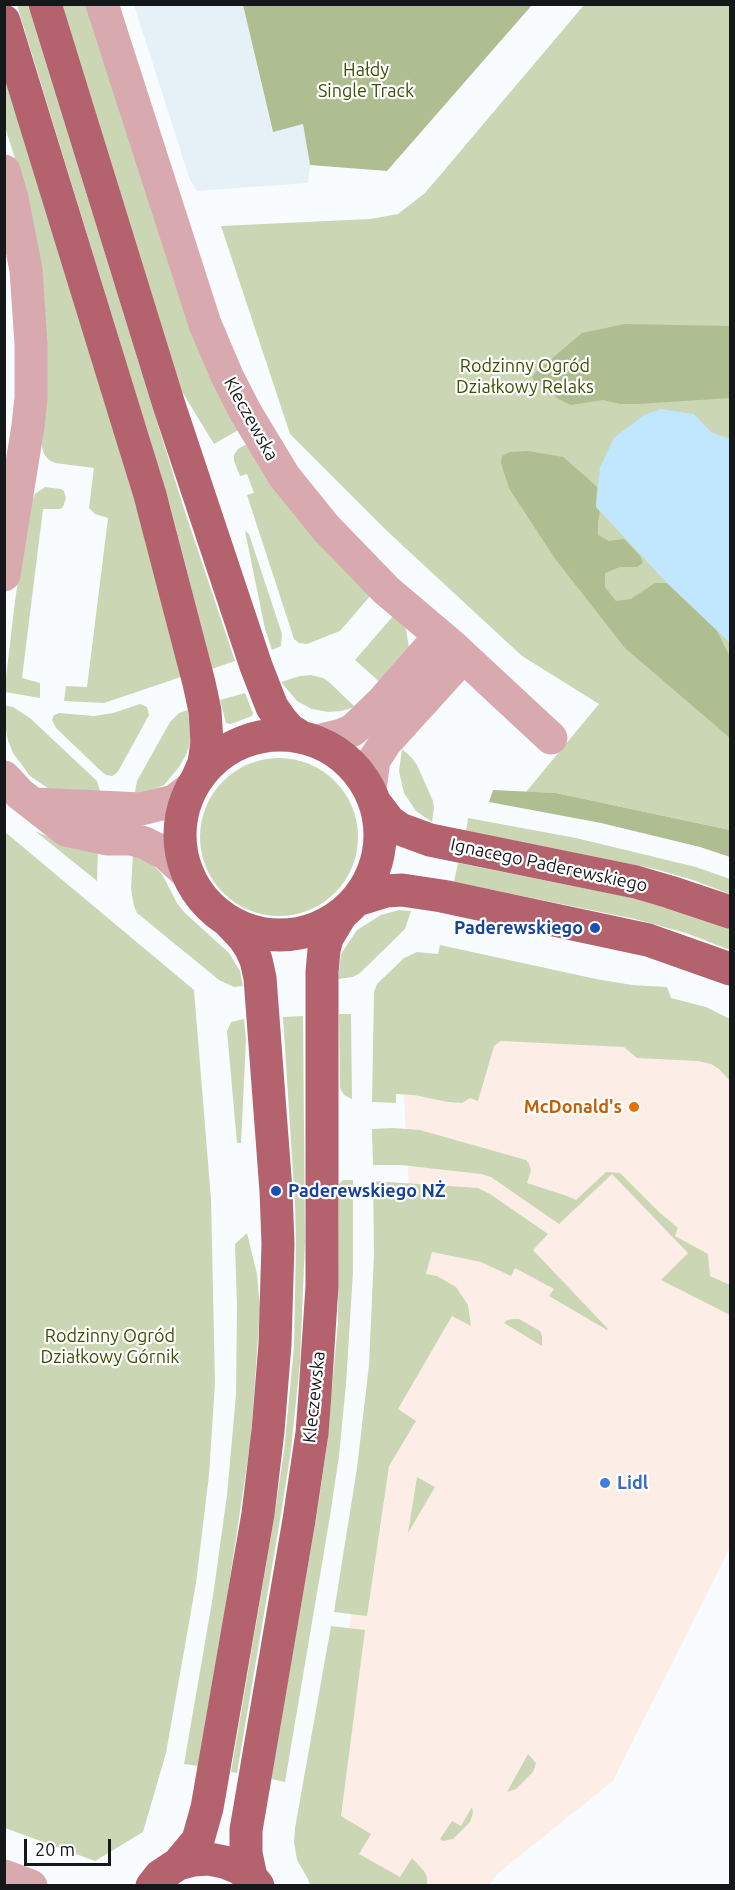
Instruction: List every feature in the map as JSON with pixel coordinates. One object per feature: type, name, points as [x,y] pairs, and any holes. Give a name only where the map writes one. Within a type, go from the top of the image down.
[{"type":"main road","points":[[45,4],[169,405],[256,666],[272,707],[290,730],[330,748],[353,766],[373,797],[380,824],[380,844],[376,864],[368,883],[349,907]]},
{"type":"main road","points":[[4,21],[150,495],[205,711],[207,742],[204,763],[184,805],[180,840],[182,857],[188,874],[205,901],[244,938],[256,960],[260,978],[278,1244],[275,1344],[268,1431],[258,1514],[207,1808],[198,1840],[178,1864],[160,1876],[152,1886]]},
{"type":"main road","points":[[194,784],[220,754],[250,739],[284,734],[309,739]]},
{"type":"main road","name":"Ignacego Paderewskiego","points":[[373,797],[389,821],[400,829],[430,840],[636,882],[730,912]]},
{"type":"main road","points":[[228,921],[243,928],[277,936],[311,931],[327,924],[349,907],[379,892],[402,890],[442,896],[648,940],[730,969]]},
{"type":"main road","name":"Kleczewska","points":[[255,1881],[246,1854],[246,1830],[299,1520],[312,1433],[315,1394],[322,1286],[322,972],[324,950],[327,938],[349,907]]},
{"type":"main road","points":[[178,1864],[209,1859],[224,1862],[239,1868],[255,1881]]},
{"type":"street","name":"Kleczewska","points":[[102,4],[205,324],[246,413],[284,476],[326,528],[386,590],[552,738]]},
{"type":"street","points":[[4,171],[12,198],[26,270],[31,344],[31,398],[28,426],[4,575]]},
{"type":"street","points":[[309,739],[342,735],[352,730],[382,701],[452,647]]},
{"type":"street","points":[[373,797],[374,760],[452,647]]},
{"type":"street","points":[[4,777],[20,794],[66,830],[108,839],[130,839],[155,847],[173,859],[188,874]]},
{"type":"street","points":[[35,804],[141,809],[174,801],[194,784]]},
{"type":"street","points":[[4,1876],[31,1886]]},
{"type":"shaded area","points":[[134,5],[243,5],[272,131],[303,124],[310,165],[308,183],[197,191],[190,180]]},
{"type":"shaded area","points":[[620,995],[730,1031],[730,1548],[613,1781],[497,1874],[489,1885],[337,1885],[316,1843],[411,1227],[402,1061]]},
{"type":"green space","name":"Hałdy Single Track","points":[[243,4],[532,5],[387,171],[310,165],[303,124],[273,132]]},
{"type":"green space","points":[[17,5],[28,5],[184,509],[235,661],[212,669],[171,509]]},
{"type":"green space","points":[[62,5],[89,5],[240,429],[214,444],[181,390]]},
{"type":"green space","name":"Rodzinny Ogród Działkowy Relaks","points":[[584,5],[730,5],[730,830],[556,793],[526,792],[599,704],[522,656],[387,531],[290,434],[221,226],[370,219],[398,214],[425,193]]},
{"type":"green space","points":[[4,77],[106,403],[154,568],[181,677],[104,703],[64,701],[66,686],[87,687],[108,518],[95,514],[89,508],[94,468],[55,463],[44,454],[42,447],[18,168],[5,127]]},
{"type":"green space","points":[[625,324],[730,326],[730,398],[638,404],[620,404],[603,400],[571,405],[558,399],[549,388],[537,384],[532,377],[582,333]]},
{"type":"green space","points":[[245,445],[250,446],[371,595],[340,631],[307,644],[299,643],[294,639],[247,495],[254,493],[247,474],[240,476],[234,461],[234,455],[238,449]]},
{"type":"green space","points":[[528,451],[563,457],[597,487],[596,507],[600,512],[598,535],[609,541],[624,539],[640,556],[643,563],[637,567],[620,567],[605,573],[605,587],[616,601],[631,599],[655,583],[667,583],[716,629],[730,657],[730,738],[625,648],[556,560],[510,490],[503,470],[502,456],[510,452]]},
{"type":"green space","points":[[45,487],[61,489],[66,498],[60,509],[43,509],[22,678],[40,683],[40,698],[5,692],[5,686],[29,508],[35,494]]},
{"type":"green space","points":[[245,531],[249,534],[282,634],[281,646],[272,650],[265,629]]},
{"type":"green space","points":[[394,615],[406,629],[409,648],[383,685],[355,660]]},
{"type":"green space","points":[[311,675],[329,682],[355,707],[328,712],[312,709],[297,701],[281,682]]},
{"type":"green space","points":[[245,693],[253,713],[252,716],[231,724],[226,723],[220,700]]},
{"type":"green space","points":[[140,704],[147,707],[149,715],[117,773],[112,776],[102,772],[56,728],[52,720],[54,715],[59,713],[94,716],[113,713]]},
{"type":"green space","points":[[4,705],[13,707],[30,718],[97,781],[100,791],[49,789],[30,776],[13,753],[8,741]]},
{"type":"green space","points":[[188,710],[191,741],[179,767],[164,785],[134,797],[137,781],[170,722],[179,713]]},
{"type":"green space","points":[[402,749],[417,765],[433,801],[432,822],[416,811],[404,793],[399,771]]},
{"type":"green space","points":[[279,758],[295,759],[309,764],[323,771],[335,781],[345,793],[352,807],[357,821],[357,853],[352,867],[345,881],[335,893],[323,903],[309,910],[295,915],[279,916],[263,915],[249,910],[235,903],[223,893],[213,881],[206,867],[201,853],[200,837],[201,821],[206,807],[213,793],[223,781],[235,771],[249,764],[263,759]]},
{"type":"green space","points":[[493,790],[556,793],[730,830],[730,857],[700,847],[601,823],[489,802]]},
{"type":"green space","points":[[468,818],[576,838],[696,867],[730,879],[730,894],[655,869],[466,831]]},
{"type":"green space","points":[[35,831],[49,837],[98,848],[97,881]]},
{"type":"green space","name":"Rodzinny Ogród Działkowy Górnik","points":[[5,832],[194,990],[211,1199],[215,1383],[209,1475],[196,1583],[166,1753],[143,1832],[95,1861],[5,1828]]},
{"type":"green space","points":[[133,853],[162,874],[177,903],[185,913],[229,953],[240,971],[243,986],[234,987],[219,980],[137,913],[131,889]]},
{"type":"green space","points":[[458,863],[638,899],[692,915],[730,929],[730,950],[686,933],[635,919],[454,882]]},
{"type":"green space","points":[[399,910],[411,911],[405,929],[360,973],[353,977],[338,979],[341,954],[357,930],[381,915]]},
{"type":"green space","points":[[440,945],[596,979],[632,985],[667,987],[671,998],[706,1007],[730,1019],[730,1081],[711,1064],[698,1061],[637,1058],[624,1047],[501,1041],[494,1046],[478,1101],[470,1098],[462,1103],[448,1102],[396,1094],[396,1103],[372,1102],[374,992],[377,984],[404,958],[417,952],[438,954]]},
{"type":"green space","points":[[339,1014],[351,1014],[352,1099],[344,1095],[340,1088]]},
{"type":"green space","points":[[303,1016],[305,1242],[300,1362],[291,1450],[237,1773],[231,1772],[284,1451],[294,1347],[295,1204],[283,1017]]},
{"type":"green space","points":[[244,1019],[246,1040],[241,1143],[237,1143],[227,1031],[231,1022]]},
{"type":"green space","points":[[372,1129],[420,1130],[526,1160],[531,1170],[527,1183],[576,1200],[606,1172],[620,1173],[678,1228],[675,1236],[708,1254],[710,1276],[730,1285],[730,1315],[661,1280],[688,1253],[612,1174],[559,1224],[491,1177],[401,1165],[373,1165]]},
{"type":"green space","points":[[343,1180],[353,1180],[353,1272],[346,1384],[330,1516],[285,1782],[271,1779],[327,1445],[338,1322],[339,1184]]},
{"type":"green space","points":[[373,1181],[478,1188],[490,1194],[548,1234],[533,1250],[608,1329],[549,1296],[554,1289],[515,1268],[511,1276],[481,1262],[432,1252],[426,1274],[437,1276],[456,1287],[468,1305],[471,1326],[452,1316],[398,1409],[416,1421],[389,1466],[367,1616],[334,1612],[357,1468],[369,1365],[374,1254]]},
{"type":"green space","points":[[247,1233],[257,1274],[260,1308],[251,1438],[227,1598],[198,1766],[184,1764],[213,1596],[227,1495],[236,1395],[235,1244]]},
{"type":"green space","points":[[519,1319],[540,1331],[542,1346],[504,1323]]},
{"type":"green space","points":[[417,1477],[435,1487],[408,1533]]},
{"type":"green space","points":[[331,1626],[365,1630],[341,1816],[371,1834],[359,1854],[400,1877],[412,1858],[424,1871],[427,1885],[310,1885],[297,1860],[294,1842],[295,1828]]},
{"type":"green space","points":[[528,1754],[536,1763],[533,1772],[516,1789],[507,1792]]},
{"type":"green space","points":[[472,1807],[470,1822],[453,1839],[443,1841],[440,1839],[452,1821],[461,1826]]},
{"type":"water","points":[[661,409],[694,414],[711,432],[730,439],[730,643],[667,583],[596,507],[600,467],[614,438],[644,415]]},
{"type":"place","name":"Paderewskiego","points":[[595,928]]},
{"type":"place","name":"McDonald's","points":[[634,1107]]},
{"type":"place","name":"Paderewskiego NŻ","points":[[276,1191]]},
{"type":"place","name":"Lidl","points":[[605,1483]]}]
